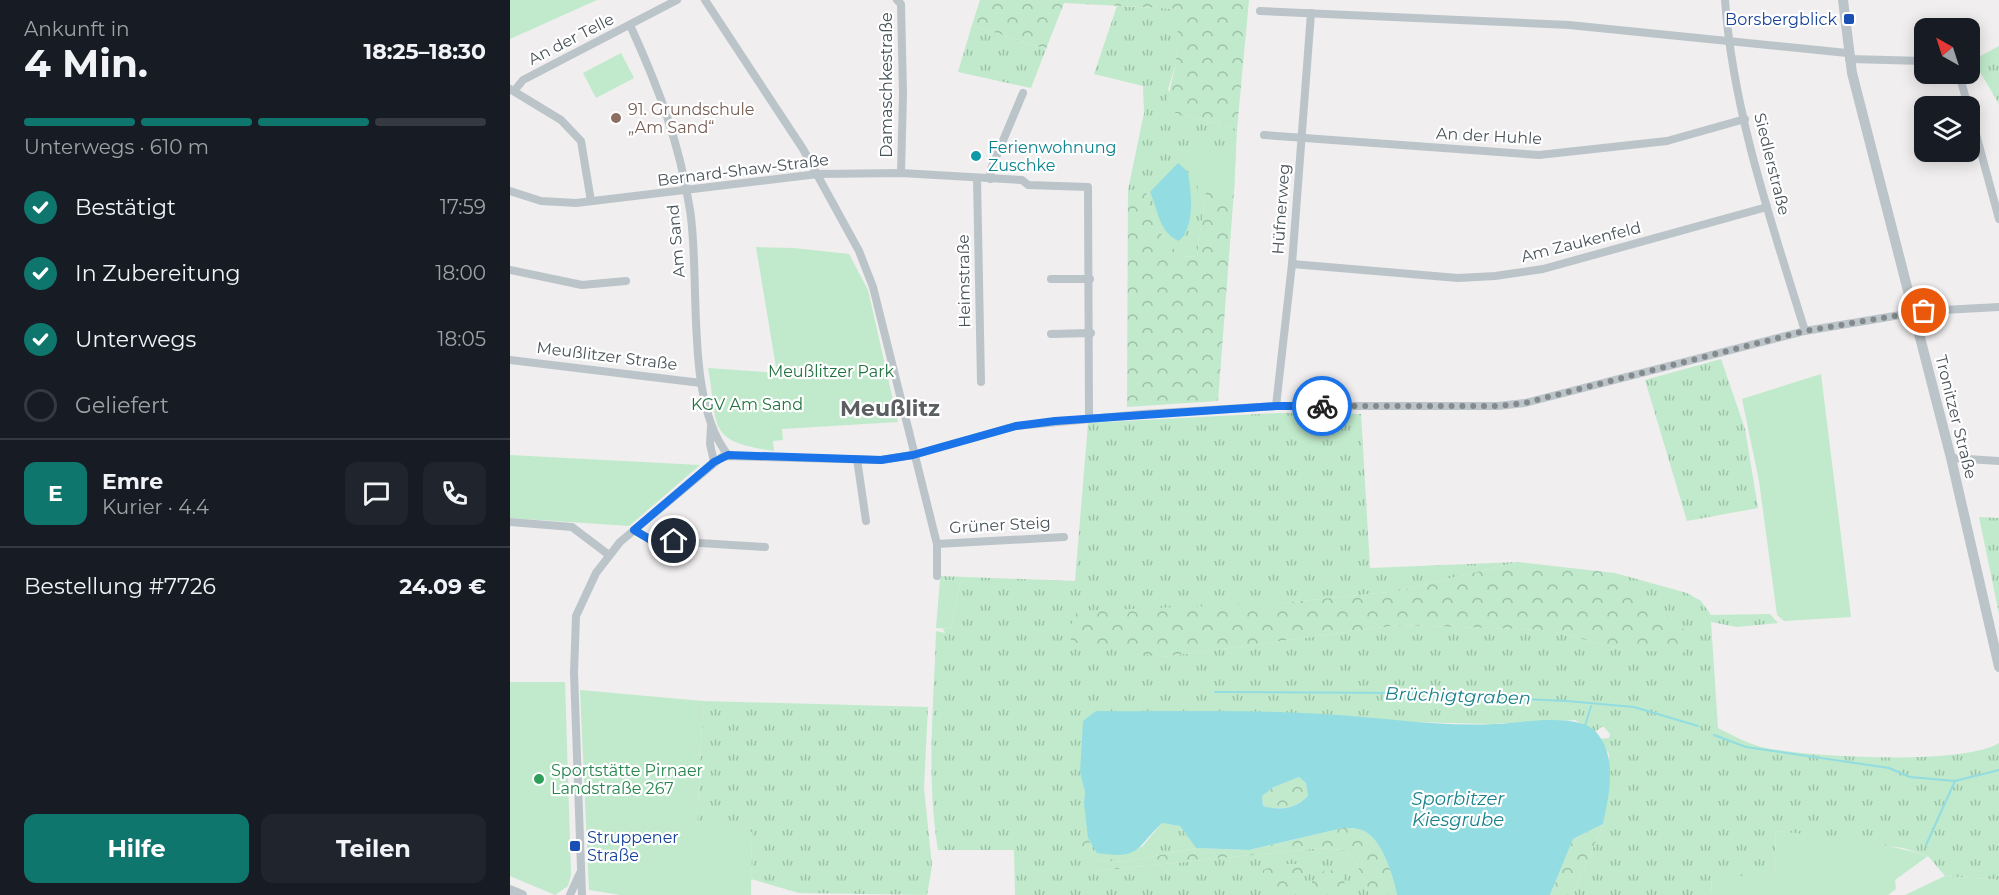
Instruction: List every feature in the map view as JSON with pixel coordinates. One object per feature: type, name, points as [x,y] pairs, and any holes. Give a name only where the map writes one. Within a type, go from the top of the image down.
[{"type":"street","name":"An der Telle","points":[[512,90],[523,80],[677,0]]},
{"type":"street","points":[[705,0],[818,174],[859,251],[873,287],[937,544],[937,576]]},
{"type":"street","name":"Damaschkestraße","points":[[897,0],[901,4],[902,15],[901,173]]},
{"type":"street","name":"Siedlerstraße","points":[[1725,0],[1728,40],[1745,119],[1767,207],[1805,331]]},
{"type":"street","name":"Tronitzer Straße","points":[[1843,0],[1848,56],[1951,458],[1999,667]]},
{"type":"street","points":[[1260,11],[1569,25],[1728,40],[1848,56],[1914,60]]},
{"type":"street","name":"Hüfnerweg","points":[[1276,406],[1292,264],[1311,13]]},
{"type":"street","name":"Am Sand","points":[[630,25],[658,88],[672,128],[687,190],[691,214],[701,383],[711,426],[710,444],[714,462]]},
{"type":"street","points":[[512,90],[561,120],[581,141],[591,201]]},
{"type":"street","points":[[990,179],[991,169],[1023,93]]},
{"type":"street","name":"An der Huhle","points":[[1264,135],[1539,155],[1667,141],[1745,119]]},
{"type":"street","points":[[1980,149],[1999,219]]},
{"type":"street","name":"Bernard-Shaw-Straße","points":[[510,191],[541,201],[576,204],[591,201],[617,201],[818,174],[901,173],[1022,180],[1028,185],[1088,187],[1090,279]]},
{"type":"street","name":"Heimstraße","points":[[978,179],[981,382]]},
{"type":"street","name":"Am Zaukenfeld","points":[[1292,264],[1458,278],[1495,276],[1543,269],[1767,207]]},
{"type":"street","points":[[510,270],[582,285],[626,282]]},
{"type":"street","points":[[1050,279],[1090,279],[1089,417]]},
{"type":"street","points":[[582,895],[574,626],[587,588],[609,555],[634,530],[714,462],[728,455],[881,460],[913,455],[1016,426],[1089,417],[1276,406],[1498,406],[1525,403],[1805,331],[1914,313],[1999,307]]},
{"type":"street","points":[[1051,334],[1091,333]]},
{"type":"street","name":"Meußlitzer Straße","points":[[510,360],[701,383]]},
{"type":"street","name":"Am Sand","points":[[711,426],[728,455]]},
{"type":"street","points":[[1951,458],[1999,461]]},
{"type":"street","points":[[857,459],[866,521]]},
{"type":"street","points":[[510,522],[572,527],[609,555]]},
{"type":"street","points":[[634,530],[651,540],[765,547]]},
{"type":"street","name":"Grüner Steig","points":[[937,544],[1064,537]]},
{"type":"street","points":[[570,895],[581,870]]},
{"type":"street","points":[[510,890],[522,895]]},
{"type":"green space","points":[[510,0],[597,0],[510,39]]},
{"type":"green space","points":[[980,0],[1249,0],[1237,129],[1175,113],[1167,101],[1176,63],[1179,9],[1064,3],[1046,49],[972,25]]},
{"type":"green space","points":[[1117,6],[1180,9],[1176,63],[1168,89],[1175,113],[1237,129],[1234,191],[1206,191],[1197,256],[1181,257],[1158,230],[1145,190],[1128,190],[1144,113],[1143,86],[1094,74]]},
{"type":"green space","points":[[972,25],[1046,49],[1031,88],[958,72]]},
{"type":"green space","points":[[1999,46],[1999,104],[1980,72],[1980,56]]},
{"type":"green space","points":[[621,53],[634,78],[596,98],[583,73]]},
{"type":"green space","points":[[1236,145],[1234,191],[1206,190],[1197,196],[1198,182],[1190,157]]},
{"type":"green space","points":[[1145,189],[1158,230],[1181,257],[1197,256],[1206,190],[1234,191],[1218,401],[1127,407],[1128,190]]},
{"type":"green space","name":"Meußlitzer Park","points":[[756,247],[794,248],[849,254],[868,290],[898,422],[782,429],[783,440],[773,441],[774,451],[737,442],[726,436],[720,429],[716,418],[708,368],[777,373]]},
{"type":"green space","points":[[1721,359],[1745,429],[1758,508],[1687,521],[1645,380]]},
{"type":"green space","points":[[1821,374],[1851,617],[1784,621],[1777,615],[1759,481],[1742,399]]},
{"type":"green space","points":[[1279,413],[1361,414],[1370,568],[1518,562],[1398,591],[1282,603],[1162,657],[1399,625],[1548,630],[1620,649],[1692,637],[1615,573],[1687,593],[1701,601],[1711,615],[1770,614],[1778,623],[1737,627],[1711,622],[1718,728],[1761,747],[1846,756],[1953,755],[1980,750],[1999,743],[1999,880],[1945,876],[1928,856],[1903,848],[1776,831],[1774,876],[1712,876],[1711,895],[1573,895],[1603,824],[1609,754],[1599,739],[1609,738],[1610,734],[1603,726],[1595,732],[1575,720],[1491,724],[1411,722],[1080,773],[1085,792],[1084,803],[1097,852],[1142,847],[1162,823],[1180,826],[1196,848],[1125,862],[1096,860],[1088,839],[1079,841],[1096,871],[1320,848],[1345,850],[1355,860],[1370,895],[1015,895],[1014,850],[938,850],[932,796],[936,631],[945,633],[943,629],[951,629],[960,581],[940,580],[940,576],[1075,581],[1088,423]]},
{"type":"green space","points":[[510,455],[700,465],[629,526],[510,518]]},
{"type":"green space","points":[[1979,517],[1999,518],[1999,614]]},
{"type":"green space","points":[[1518,562],[1615,573],[1693,637],[1683,653],[1620,649],[1548,630],[1399,625],[1162,657],[1071,642],[1071,625],[1077,611],[1282,603],[1398,591]]},
{"type":"green space","points":[[940,580],[960,581],[951,629],[936,628]]},
{"type":"green space","name":"Sportstätte Pirnaer Landstraße 267","points":[[510,682],[565,682],[571,875],[568,886],[555,895],[510,876]]},
{"type":"green space","points":[[580,690],[703,701],[697,827],[752,832],[751,895],[621,895],[589,890]]},
{"type":"green space","points":[[703,701],[928,707],[924,788],[932,866],[927,895],[799,893],[751,879],[752,832],[697,828]]},
{"type":"green space","points":[[1299,777],[1306,783],[1308,796],[1298,804],[1287,808],[1263,806],[1262,796],[1274,787]]},
{"type":"green space","points":[[1603,824],[1573,895],[1550,895],[1573,839]]},
{"type":"green space","points":[[1343,828],[1361,830],[1375,840],[1388,863],[1397,895],[1370,895],[1355,860],[1345,850],[1320,848],[1096,871],[1083,862],[1079,840],[1088,838],[1096,860],[1125,862],[1196,848],[1249,850]]},
{"type":"green space","points":[[1776,831],[1872,843],[1928,856],[1895,880],[1896,889],[1888,895],[1711,895],[1712,876],[1774,876]]},
{"type":"green space","points":[[1279,864],[1296,864],[1305,872],[1303,883],[1295,895],[1272,895],[1263,885],[1263,870]]},
{"type":"green space","points":[[1325,870],[1340,871],[1346,887],[1345,895],[1313,895],[1312,881]]},
{"type":"green space","points":[[1945,876],[1999,880],[1999,895],[1905,895]]},
{"type":"water","points":[[1178,163],[1188,172],[1191,199],[1188,227],[1179,241],[1172,237],[1163,226],[1150,192]]},
{"type":"water","name":"Sporbitzer Kiesgrube","points":[[1096,711],[1323,714],[1473,725],[1563,720],[1587,726],[1596,732],[1603,742],[1609,764],[1608,801],[1603,824],[1573,839],[1550,895],[1397,895],[1391,872],[1380,847],[1367,833],[1354,828],[1343,828],[1249,850],[1196,848],[1180,826],[1162,823],[1141,846],[1130,853],[1111,855],[1097,853],[1088,838],[1085,792],[1080,773],[1083,721]],"holes":[[[1299,777],[1306,783],[1308,796],[1298,804],[1282,808],[1263,806],[1262,796],[1274,787]]]},
{"type":"waterway","name":"Brüchigtgraben","points":[[1215,692],[1405,693],[1567,701],[1634,707],[1698,726]]},
{"type":"waterway","points":[[1585,726],[1591,706]]},
{"type":"waterway","name":"Brüchigtgraben","points":[[1714,735],[1746,747],[1889,768],[1910,777],[1955,781],[1999,770]]},
{"type":"waterway","points":[[1926,845],[1955,781]]},
{"type":"way so far","points":[[1322,406],[1498,406],[1525,403],[1805,331],[1924,311]]},
{"type":"place","name":"Borsbergblick","points":[[1849,19]]},
{"type":"place","name":"91. Grundschule „Am Sand“","points":[[616,118]]},
{"type":"place","name":"Ferienwohnung Zuschke","points":[[976,156]]},
{"type":"place","name":"Sportstätte Pirnaer Landstraße 267","points":[[539,779]]},
{"type":"place","name":"Struppener Straße","points":[[575,846]]},
{"type":"district","name":"Meußlitz","points":[[890,408]]},
{"type":"route","points":[[674,541],[651,540],[634,530],[723,456],[881,460],[913,455],[1016,426],[1055,421],[1276,406],[1322,406]]},
{"type":"park label","name":"KGV Am Sand","points":[[747,404]]}]
